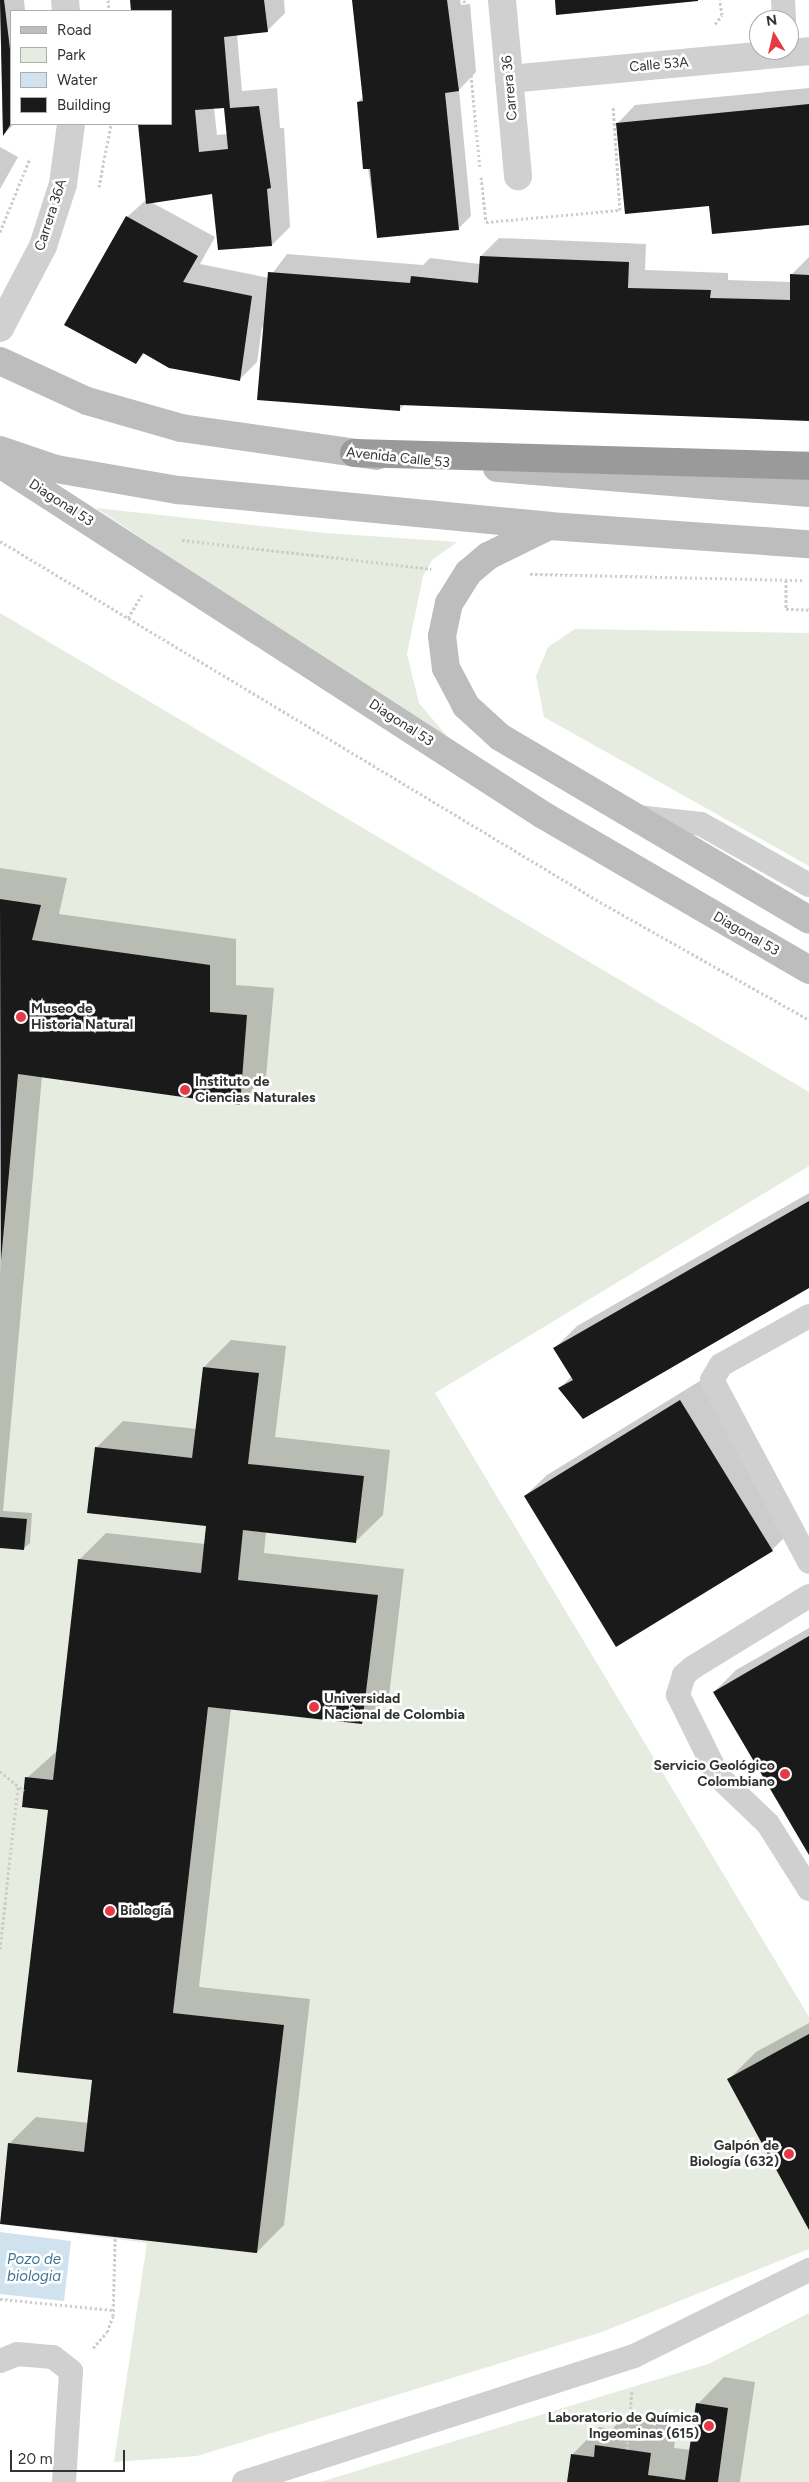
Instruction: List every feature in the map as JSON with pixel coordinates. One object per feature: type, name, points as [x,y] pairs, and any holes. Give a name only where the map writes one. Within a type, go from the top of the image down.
[{"type":"highway","points":[[354,453],[809,466]]},
{"type":"main road","name":"Avenida Calle 53","points":[[0,361],[132,415],[251,441],[636,482],[796,492]]},
{"type":"main road","points":[[0,450],[56,469],[119,482],[549,526],[797,544]]},
{"type":"main road","name":"Diagonal 53","points":[[0,464],[543,815],[809,970]]},
{"type":"main road","points":[[549,526],[488,556],[468,573],[449,603],[442,636],[446,668],[466,706],[500,737],[809,920]]},
{"type":"street","name":"Carrera 36","points":[[502,0],[518,176]]},
{"type":"street","name":"Calle 53A","points":[[509,80],[749,56]]},
{"type":"street","name":"Carrera 36A","points":[[0,328],[43,246],[63,184],[71,125]]},
{"type":"lane","points":[[634,817],[701,824],[805,883],[784,905]]},
{"type":"lane","points":[[809,1316],[721,1365],[712,1380],[809,1562]]},
{"type":"lane","points":[[809,1596],[692,1668],[684,1675],[678,1695],[718,1776],[768,1824],[809,1889]]},
{"type":"lane","points":[[244,2482],[634,2356],[809,2270]]},
{"type":"lane","points":[[0,2361],[17,2354],[53,2357],[72,2370],[64,2482]]},
{"type":"path","points":[[464,0],[486,222],[620,210],[612,105],[621,104]]},
{"type":"path","points":[[708,25],[722,15],[720,0]]},
{"type":"path","points":[[0,232],[33,150]]},
{"type":"path","points":[[0,541],[592,897],[809,1020]]},
{"type":"path","points":[[790,580],[786,580],[786,609],[809,610]]},
{"type":"path","points":[[0,1771],[24,1792]]},
{"type":"path","points":[[0,1950],[18,1787]]},
{"type":"path","points":[[72,2370],[108,2332],[114,2310],[115,2237]]},
{"type":"path","points":[[0,2299],[114,2310]]},
{"type":"path","points":[[627,2449],[634,2356]]},
{"type":"green space","points":[[96,508],[326,533],[457,542],[432,560],[423,576],[407,654],[419,703],[456,747]]},
{"type":"green space","name":"Universidad Nacional de Colombia","points":[[0,613],[809,1092],[809,1166],[435,1393],[809,2017],[809,2249],[602,2332],[197,2456],[114,2462],[147,2243],[0,2224],[257,2253],[284,2025],[173,2013],[208,1707],[362,1724],[378,1595],[238,1580],[243,1530],[356,1543],[364,1477],[248,1464],[259,1373],[203,1367],[192,1458],[95,1447],[206,1526],[201,1573],[78,1559],[53,1780],[26,1777],[22,1806],[48,1810],[17,2072],[92,2080],[84,2152],[8,2143],[0,2214],[0,1548],[24,1550],[27,1519],[0,1517],[0,1276],[18,1074],[239,1105],[247,1015],[210,1012],[32,940],[41,905],[0,899]]},
{"type":"green space","points":[[575,629],[809,633],[809,866],[544,717],[536,676],[548,647]]},
{"type":"green space","points":[[809,2313],[809,2482],[718,2482],[728,2408],[697,2404],[685,2480],[648,2475],[651,2453],[596,2445],[594,2457],[571,2454],[567,2482],[320,2482],[708,2364]]},
{"type":"water","name":"Pozo de biologia","points":[[0,2232],[71,2241],[64,2301],[0,2294]]},
{"type":"building","points":[[0,0],[4,0],[10,49],[10,125],[3,136]]},
{"type":"building","points":[[130,0],[264,0],[268,32],[224,37],[230,108],[259,106],[271,188],[267,189],[272,246],[218,250],[212,194],[146,204],[138,125],[172,125],[172,10],[131,10]],"holes":[[[224,108],[228,149],[199,152],[195,110]]]},
{"type":"building","points":[[352,0],[447,0],[459,91],[445,93],[459,230],[377,238],[370,169],[363,169],[357,102],[363,101]]},
{"type":"building","points":[[555,0],[698,0],[698,1],[556,15]]},
{"type":"building","points":[[809,104],[809,225],[712,234],[709,206],[625,214],[616,123]]},
{"type":"building","points":[[126,216],[198,256],[183,282],[252,296],[240,381],[169,368],[143,353],[136,364],[64,325]]},
{"type":"building","points":[[480,256],[629,262],[628,288],[711,290],[710,298],[790,300],[790,274],[809,275],[809,421],[400,405],[400,411],[257,400],[268,272],[410,283],[411,276],[478,283]]},
{"type":"building","name":"Instituto de Ciencias Naturales","points":[[0,899],[41,905],[32,940],[210,965],[210,1012],[247,1015],[240,1105],[18,1074],[1,1261]]},
{"type":"building","points":[[809,1201],[809,1288],[583,1419],[558,1388],[573,1380],[553,1348]]},
{"type":"building","name":"Biología","points":[[203,1367],[259,1373],[248,1464],[364,1476],[356,1543],[243,1530],[238,1580],[378,1595],[362,1724],[208,1707],[173,2013],[284,2025],[257,2253],[0,2224],[8,2143],[84,2152],[92,2080],[17,2072],[48,1810],[22,1807],[25,1777],[53,1780],[78,1559],[201,1573],[206,1526],[87,1513],[95,1447],[192,1458]]},
{"type":"building","points":[[680,1400],[773,1551],[616,1647],[524,1496]]},
{"type":"building","points":[[0,1517],[27,1519],[24,1550],[0,1548]]},
{"type":"building","name":"Servicio Geológico Colombiano","points":[[809,1636],[809,1855],[713,1692]]},
{"type":"building","name":"Galpón de Biología (632)","points":[[809,2034],[809,2230],[727,2079]]},
{"type":"building","name":"Laboratorio de Química Ingeominas (615)","points":[[696,2403],[728,2408],[718,2482],[567,2482],[571,2454],[594,2457],[595,2445],[651,2453],[648,2475],[685,2480]]},
{"type":"place","name":"Museo de Historia Natural","points":[[21,1017]]},
{"type":"place","name":"Instituto de Ciencias Naturales","points":[[185,1090]]},
{"type":"place","name":"Universidad Nacional de Colombia","points":[[314,1707]]},
{"type":"place","name":"Servicio Geológico Colombiano","points":[[785,1774]]},
{"type":"place","name":"Biología","points":[[110,1911]]},
{"type":"place","name":"Galpón de Biología (632)","points":[[789,2154]]},
{"type":"place","name":"Laboratorio de Química Ingeominas (615)","points":[[709,2426]]}]
